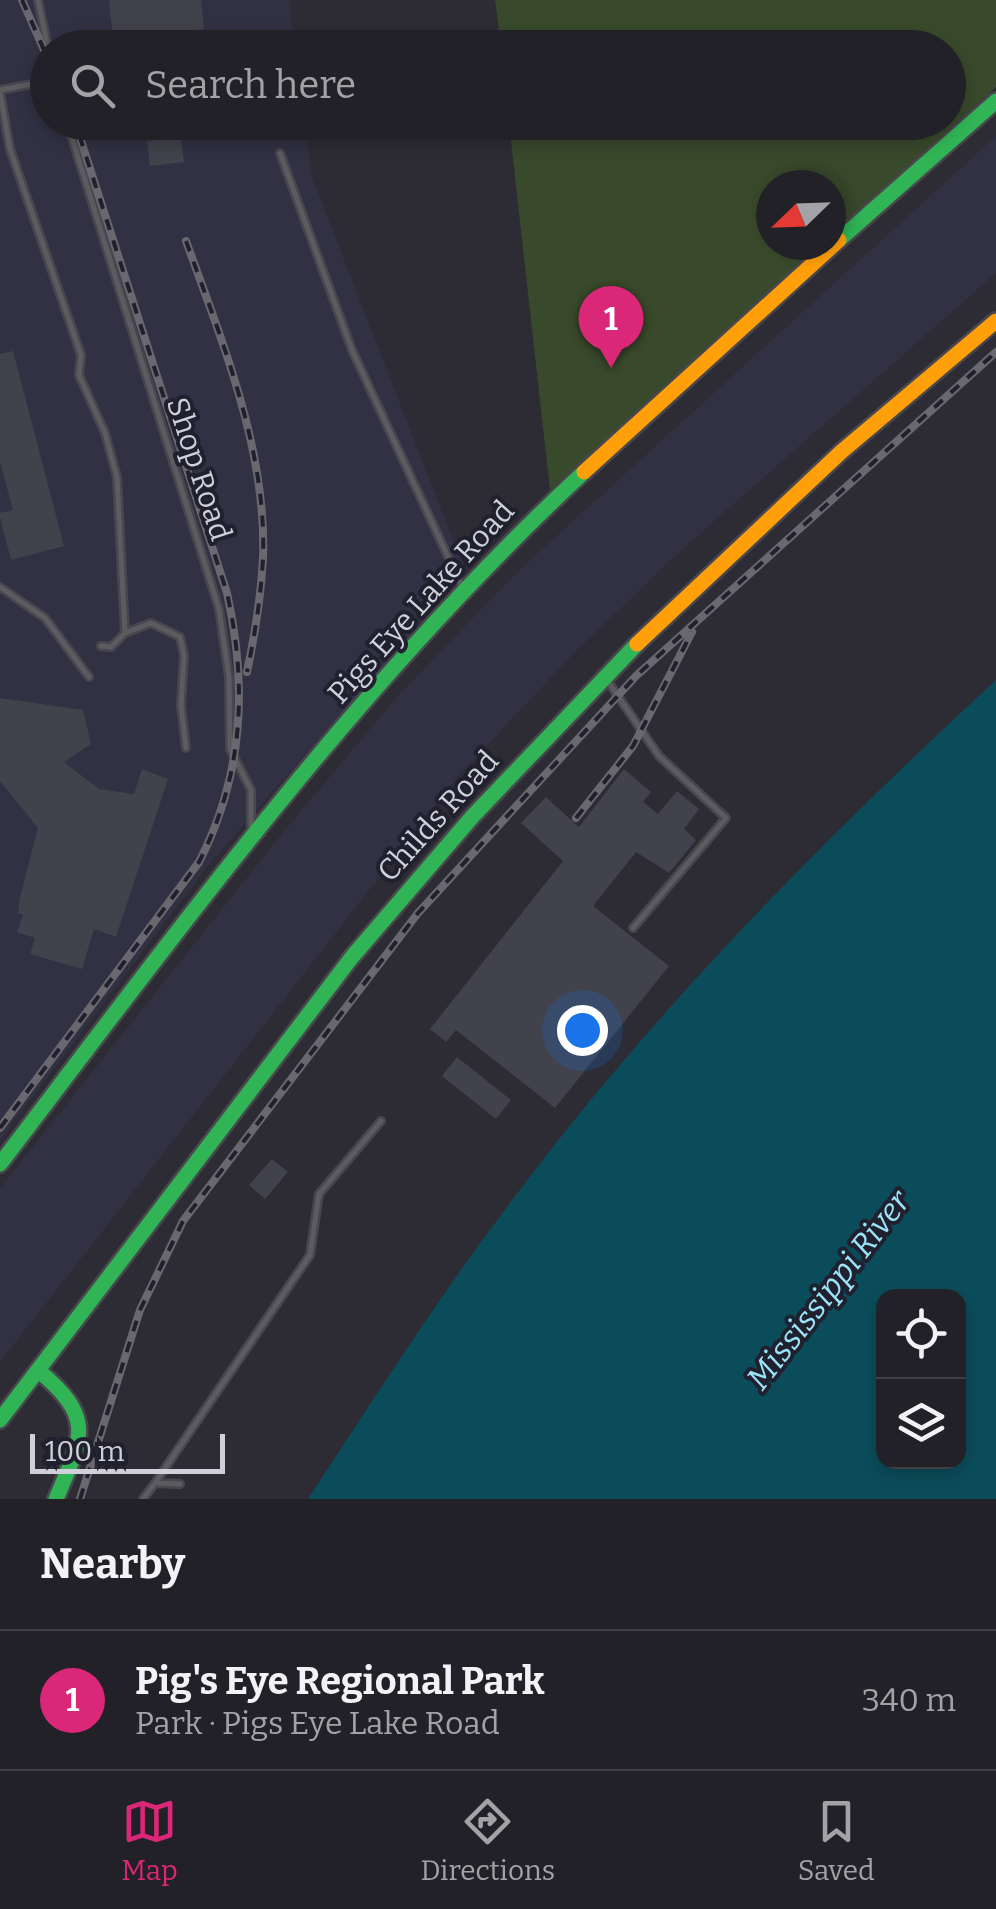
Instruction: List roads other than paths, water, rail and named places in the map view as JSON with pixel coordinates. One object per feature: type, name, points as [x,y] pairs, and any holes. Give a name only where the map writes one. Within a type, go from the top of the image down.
[{"type":"main road","name":"Pigs Eye Lake Road","points":[[966,129],[996,102]]},
{"type":"main road","name":"Pigs Eye Lake Road","points":[[0,1164],[251,834],[464,590],[711,354],[953,140]]},
{"type":"main road","name":"Childs Road","points":[[0,1420],[403,896],[605,678],[790,502],[996,321]]},
{"type":"main road","points":[[39,1370],[74,1399],[83,1418],[79,1442],[56,1499]]},
{"type":"lane","points":[[38,0],[44,30]]},
{"type":"lane","points":[[30,84],[0,91],[10,148],[81,355],[79,375],[114,464],[125,633]]},
{"type":"lane","name":"Shop Road","points":[[73,140],[219,608],[230,677],[230,749],[251,790],[251,834]]},
{"type":"lane","points":[[280,153],[352,350],[464,590]]},
{"type":"lane","points":[[0,587],[44,618],[89,677]]},
{"type":"lane","points":[[102,646],[111,646],[125,633],[151,623],[180,637],[184,654],[181,706],[186,748]]},
{"type":"lane","points":[[605,678],[659,756],[726,818],[633,928]]},
{"type":"lane","points":[[143,1499],[310,1255],[319,1194],[381,1122]]},
{"type":"lane","points":[[154,1482],[180,1484]]},
{"type":"water","name":"Mississippi River","points":[[996,680],[996,1499],[308,1499],[412,1341],[522,1187],[631,1052],[808,861]]},
{"type":"railway","points":[[22,0],[35,30]]},
{"type":"railway","points":[[0,1128],[199,862],[225,797],[237,730],[238,663],[227,593],[81,140]]},
{"type":"railway","points":[[186,241],[240,396],[258,477],[263,558],[247,672]]},
{"type":"railway","points":[[80,1499],[140,1310],[183,1221],[418,913],[636,676],[996,352]]},
{"type":"railway","points":[[576,818],[633,746],[692,632]]},
{"type":"place","name":"Pig's Eye Regional Park","points":[[611,368]]}]
